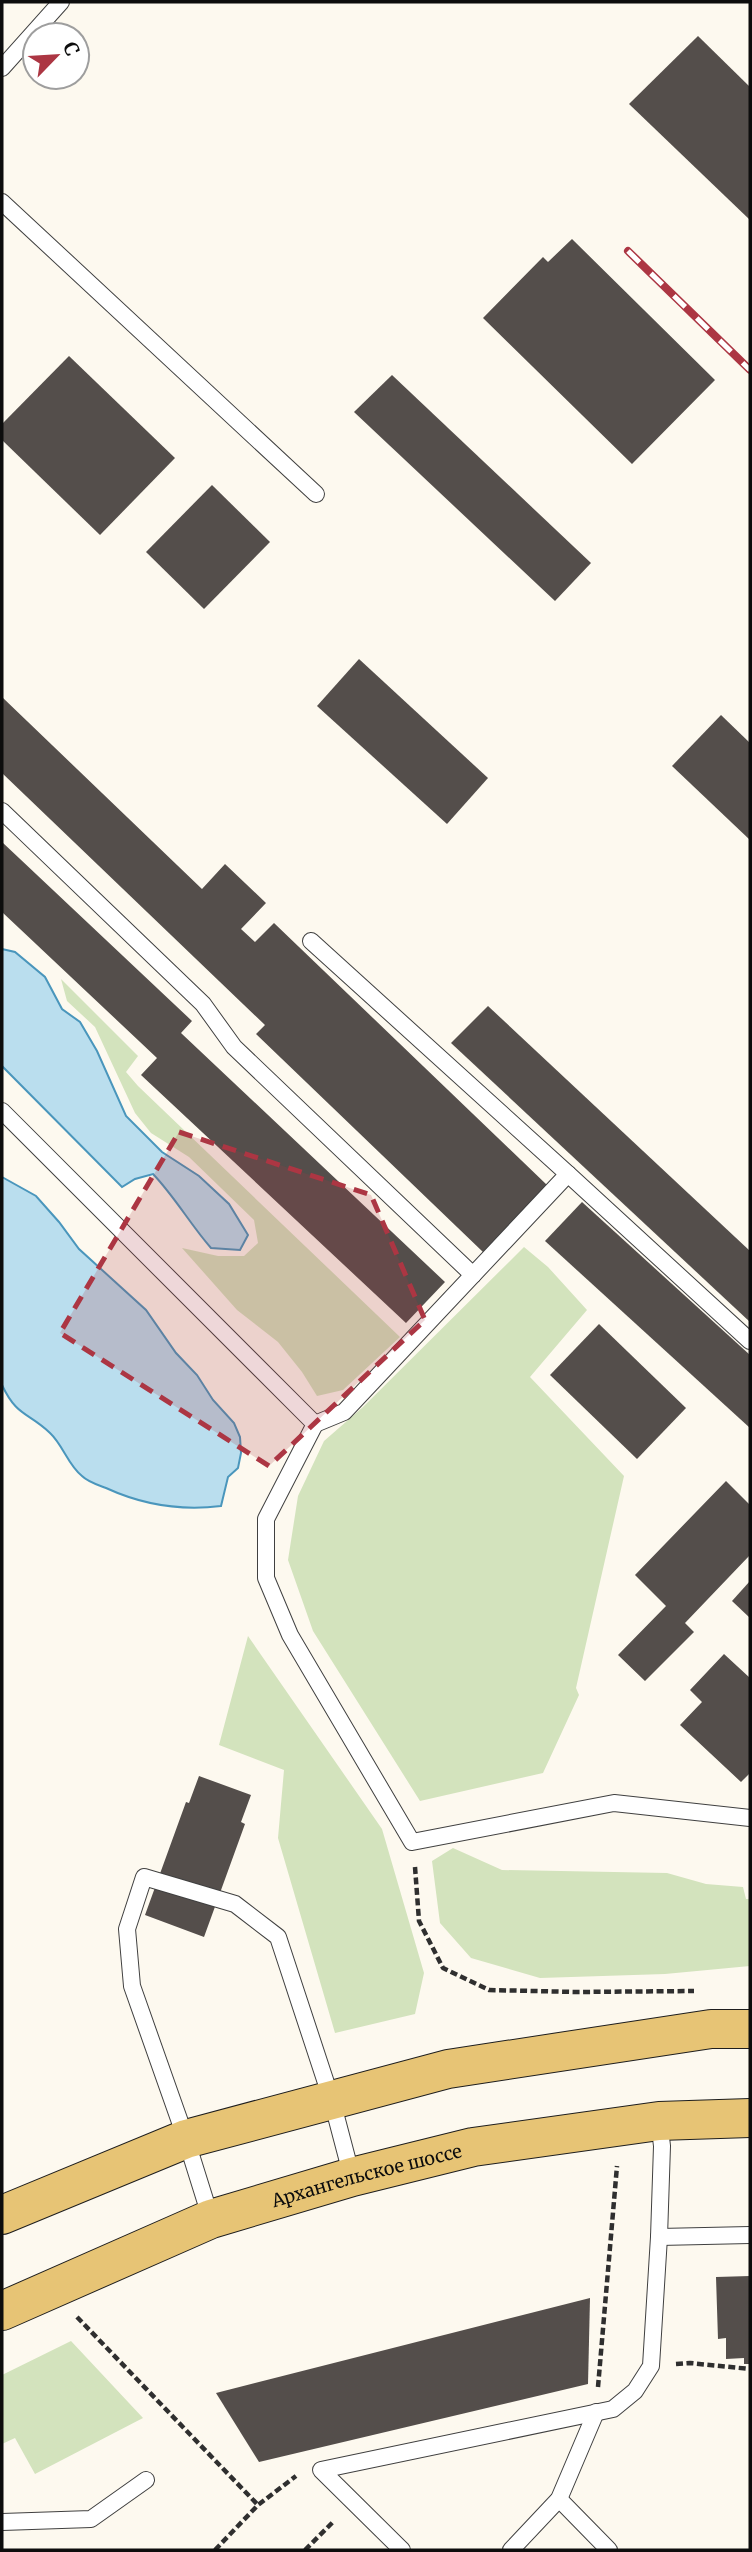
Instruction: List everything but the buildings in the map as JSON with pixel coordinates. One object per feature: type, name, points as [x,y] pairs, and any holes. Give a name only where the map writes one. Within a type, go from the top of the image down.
[{"type":"main road","points":[[2,2216],[186,2139],[448,2069],[711,2029],[750,2029]]},
{"type":"main road","name":"Архангельское шоссе","points":[[2,2311],[211,2220],[352,2177],[473,2147],[659,2122],[750,2118]]},
{"type":"lane","points":[[2,68],[61,2]]},
{"type":"lane","points":[[2,202],[316,494]]},
{"type":"lane","points":[[2,811],[203,1004],[234,1046],[473,1275]]},
{"type":"lane","points":[[311,941],[750,1341]]},
{"type":"lane","points":[[2,1111],[315,1424]]},
{"type":"lane","points":[[568,1174],[344,1412],[315,1424],[267,1519],[266,1578],[290,1635],[412,1842],[614,1803],[750,1818]]},
{"type":"lane","points":[[211,2220],[186,2139],[132,1986],[127,1929],[144,1877],[235,1904],[278,1937],[331,2101],[352,2177]]},
{"type":"lane","points":[[321,2470],[613,2409],[635,2391],[651,2365],[662,2147],[659,2122]]},
{"type":"lane","points":[[659,2237],[750,2235]]},
{"type":"lane","points":[[511,2550],[559,2499],[596,2412]]},
{"type":"lane","points":[[321,2470],[402,2550]]},
{"type":"lane","points":[[2,2522],[91,2519],[146,2480]]},
{"type":"lane","points":[[559,2499],[609,2550]]},
{"type":"path","points":[[412,1842],[419,1921],[443,1968],[489,1990],[697,1991]]},
{"type":"path","points":[[596,2412],[617,2164]]},
{"type":"path","points":[[69,2309],[258,2505]]},
{"type":"path","points":[[651,2365],[690,2363],[750,2369]]},
{"type":"path","points":[[215,2550],[258,2505],[293,2477],[321,2470]]},
{"type":"path","points":[[305,2550],[334,2521]]},
{"type":"highlighted area","points":[[179,1132],[371,1195],[425,1320],[269,1466],[60,1333]]},
{"type":"green space","points":[[61,979],[138,1056],[126,1072],[138,1086],[400,1337],[343,1390],[317,1396],[278,1342],[237,1310],[182,1248],[218,1256],[244,1256],[258,1243],[254,1220],[189,1157],[151,1133],[135,1113],[95,1027],[67,1001]]},
{"type":"green space","points":[[524,1247],[548,1267],[587,1310],[530,1377],[624,1476],[576,1688],[579,1695],[543,1773],[420,1801],[313,1631],[288,1560],[298,1496],[324,1441],[363,1407]]},
{"type":"green space","points":[[248,1636],[382,1829],[424,1973],[415,2014],[335,2033],[278,1838],[284,1770],[219,1745]]},
{"type":"green space","points":[[453,1848],[502,1870],[667,1873],[706,1884],[743,1887],[746,1899],[750,1899],[750,1966],[665,1974],[540,1978],[471,1958],[440,1923],[432,1861]]},
{"type":"green space","points":[[71,2341],[143,2418],[35,2474],[15,2438],[2,2444],[2,2375]]},
{"type":"water","points":[[2,949],[15,952],[45,977],[62,1009],[80,1022],[97,1051],[126,1116],[162,1152],[199,1176],[229,1204],[248,1235],[240,1250],[211,1248],[153,1174],[135,1179],[122,1187],[2,1066]]},
{"type":"water","points":[[2,1177],[36,1196],[79,1249],[146,1310],[176,1353],[197,1375],[213,1400],[234,1423],[240,1437],[241,1453],[238,1468],[228,1477],[221,1506],[191,1508],[162,1505],[134,1499],[90,1482],[77,1471],[50,1433],[18,1409],[7,1395],[2,1385]]},
{"type":"railway","points":[[628,251],[750,370]]}]
